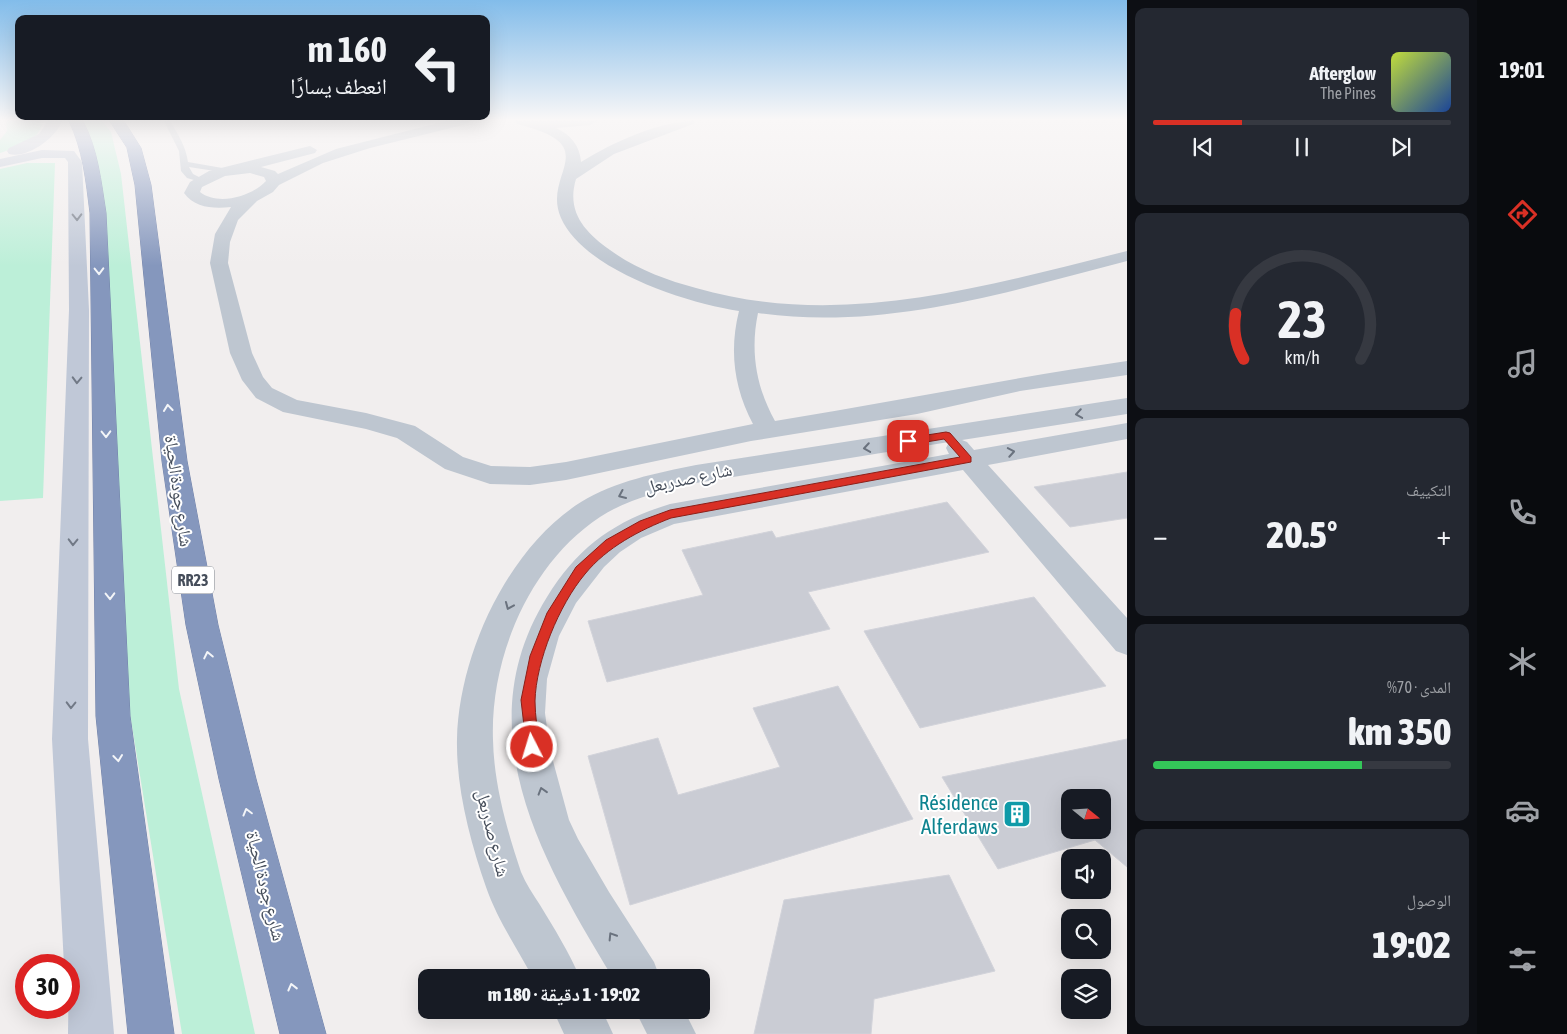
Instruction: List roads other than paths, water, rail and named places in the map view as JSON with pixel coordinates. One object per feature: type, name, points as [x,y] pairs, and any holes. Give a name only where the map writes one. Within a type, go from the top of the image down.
[{"type":"highway","points":[[92,169],[98,213],[113,716],[151,1034]]},
{"type":"highway","name":"شارع جودة الحياة","points":[[139,169],[143,186],[172,441],[188,552],[220,708],[303,1034]]},
{"type":"street","points":[[76,169],[79,310],[70,739],[91,1034]]},
{"type":"street","points":[[270,171],[275,169]]},
{"type":"street","points":[[221,211],[192,194],[195,185],[201,180],[230,170],[270,171],[288,169]]},
{"type":"street","points":[[572,169],[565,190],[565,208],[575,228],[597,249],[612,260],[650,279],[693,294],[750,306],[819,312],[852,312],[918,306],[1127,256]]},
{"type":"street","points":[[570,176],[580,169]]},
{"type":"street","points":[[221,211],[271,188],[270,171]]},
{"type":"street","points":[[221,211],[220,273],[241,353],[254,380],[264,393],[291,406],[388,426],[406,432],[438,454],[469,470],[511,477],[566,471],[768,430],[917,406],[1028,382],[1127,368]]},
{"type":"street","points":[[750,306],[743,337],[745,370],[753,402],[768,430]]},
{"type":"street","name":"شارع صدربعل","points":[[553,969],[507,890],[483,802],[475,738],[481,686],[497,634],[517,588],[546,546],[581,516],[653,483],[696,474],[1127,406]]},
{"type":"street","name":"شارع صدربعل","points":[[632,969],[601,918],[554,833],[533,763],[528,700],[536,656],[552,617],[581,570],[611,543],[644,524],[670,514],[1127,431]]},
{"type":"street","points":[[946,436],[1127,641]]},
{"type":"street","points":[[581,1019],[590,1034]]},
{"type":"street","points":[[664,1019],[673,1034]]},
{"type":"lane","points":[[187,169],[187,174],[201,180]]},
{"type":"lane","points":[[218,169],[230,170]]},
{"type":"place","name":"Résidence Alferdaws","points":[[1017,814]]}]
